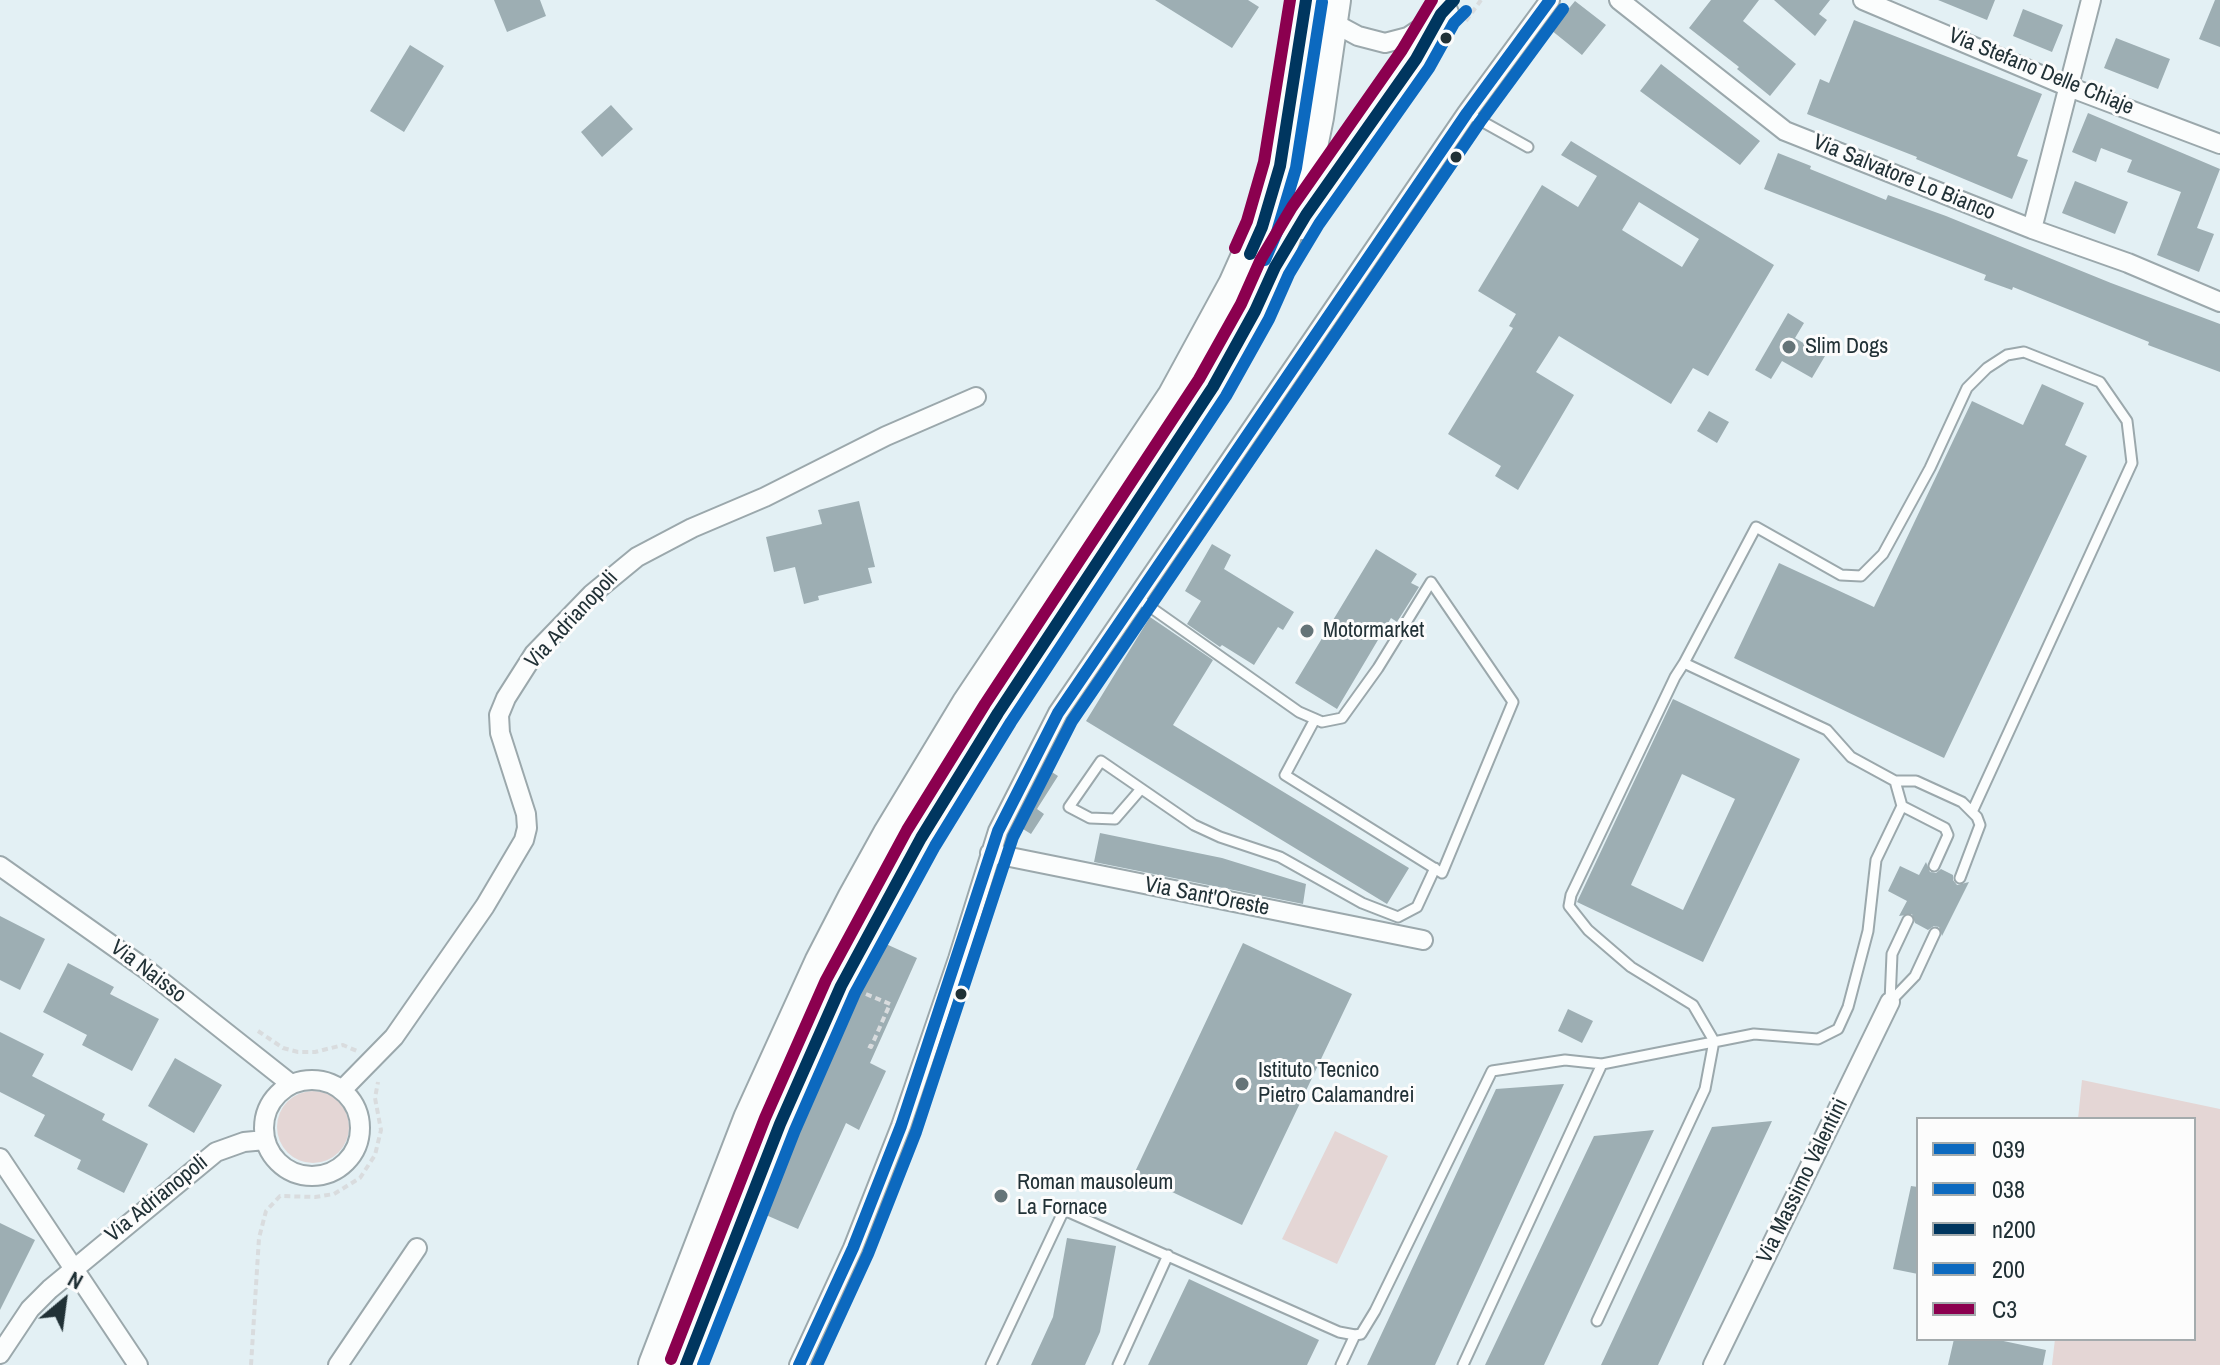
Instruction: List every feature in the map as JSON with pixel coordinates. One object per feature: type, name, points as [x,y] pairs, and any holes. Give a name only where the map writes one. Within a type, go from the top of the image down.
[{"type":"highway","points":[[686,1365],[780,1124],[841,986],[893,888],[998,713],[1213,387],[1255,311],[1275,267],[1291,220],[1310,148],[1323,7]]},
{"type":"highway","points":[[656,1365],[751,1119],[822,963],[855,899],[969,705],[1175,397],[1236,285],[1262,227],[1276,184],[1323,7]]},
{"type":"highway","points":[[1275,267],[1333,175],[1416,59],[1452,17]]},
{"type":"street","points":[[799,1365],[853,1248],[901,1126],[998,831],[1058,713],[1467,113],[1550,0]]},
{"type":"street","name":"Via Salvatore Lo Bianco","points":[[1619,0],[1785,131],[2032,229],[2128,263],[2220,302]]},
{"type":"street","name":"Via Stefano Delle Chiaje","points":[[1863,0],[2069,87],[2220,144]]},
{"type":"street","points":[[2032,229],[2091,0]]},
{"type":"street","points":[[1323,7],[1358,36],[1385,43],[1408,37],[1452,17]]},
{"type":"street","name":"Via Adrianopoli","points":[[342,1090],[394,1037],[485,906],[526,834],[526,814],[500,733],[499,715],[534,654],[592,594],[637,557],[886,436],[976,397]]},
{"type":"street","name":"Via Sant'Oreste","points":[[990,853],[1423,940]]},
{"type":"street","name":"Via Naisso","points":[[0,866],[147,970],[291,1084]]},
{"type":"street","name":"Via Massimo Valentini","points":[[1715,1363],[1890,1002]]},
{"type":"street","points":[[304,1080],[330,1083],[342,1090],[351,1100],[360,1127],[353,1154],[344,1164],[319,1176],[291,1172],[271,1153],[265,1140],[268,1108],[274,1098],[291,1084],[304,1080]]},
{"type":"street","name":"Via Adrianopoli","points":[[0,1354],[30,1309],[73,1268],[216,1152],[244,1142],[265,1140]]},
{"type":"street","points":[[0,1158],[138,1365]]},
{"type":"street","points":[[338,1365],[417,1248]]},
{"type":"lane","points":[[1467,113],[1528,147]]},
{"type":"lane","points":[[1597,1321],[1705,1089],[1714,1041],[1693,1005],[1631,967],[1588,930],[1569,906],[1571,895],[1675,677],[1756,527],[1841,575],[1861,576],[1883,554],[1930,468],[1967,388],[1987,368],[2007,355],[2024,352],[2100,382],[2127,421],[2132,463],[1972,812]]},
{"type":"lane","points":[[1136,597],[1299,712],[1322,722],[1342,718],[1378,668],[1431,582],[1513,702],[1442,873],[1285,775],[1315,719]]},
{"type":"lane","points":[[1684,663],[1827,730],[1851,757],[1895,781],[1916,781],[1962,802],[1980,825],[1960,878]]},
{"type":"lane","points":[[1141,789],[1115,819],[1090,818],[1069,807],[1101,761],[1194,825],[1280,857],[1362,903],[1398,917],[1417,907],[1435,868]]},
{"type":"lane","points":[[991,1365],[1064,1210],[1339,1332],[1361,1334],[1492,1071],[1565,1060],[1602,1064],[1754,1034],[1818,1039],[1838,1029],[1848,1007],[1868,931],[1876,860],[1902,806],[1895,781]]},
{"type":"lane","points":[[1902,806],[1945,828],[1948,835],[1934,866]]},
{"type":"lane","points":[[1890,1002],[1892,954],[1908,920]]},
{"type":"lane","points":[[1890,1002],[1915,976],[1935,933]]},
{"type":"lane","points":[[1463,1365],[1602,1064]]},
{"type":"lane","points":[[1118,1365],[1168,1255]]},
{"type":"lane","points":[[1341,1365],[1355,1335]]},
{"type":"path","points":[[1452,17],[1466,22],[1481,0]]},
{"type":"path","points":[[865,994],[890,1004],[871,1047],[867,1045]]},
{"type":"path","points":[[251,1365],[259,1238],[266,1211],[280,1196],[334,1194],[360,1178],[370,1164],[381,1130],[375,1098],[377,1084],[384,1074],[359,1052],[343,1045],[315,1052],[298,1052],[283,1048],[257,1031]]},
{"type":"shaded area","points":[[2082,1080],[2220,1109],[2220,1365],[2052,1365],[2055,1341],[2196,1341],[2196,1117],[2078,1117]]},
{"type":"shaded area","points":[[313,1091],[333,1097],[343,1107],[349,1127],[343,1147],[333,1157],[313,1163],[293,1157],[283,1147],[277,1127],[283,1107],[293,1097]]},
{"type":"shaded area","points":[[1335,1131],[1388,1156],[1337,1264],[1282,1239]]},
{"type":"building","points":[[494,0],[540,0],[546,16],[507,32]]},
{"type":"building","points":[[1155,0],[1248,0],[1259,7],[1232,48]]},
{"type":"building","points":[[1711,0],[1759,0],[1743,21],[1796,64],[1770,96],[1689,28]]},
{"type":"building","points":[[1774,0],[1830,0],[1819,14],[1827,20],[1815,36]]},
{"type":"building","points":[[1938,0],[1995,0],[1987,20]]},
{"type":"building","points":[[2215,0],[2220,0],[2220,47],[2199,39]]},
{"type":"building","points":[[1575,1],[1606,25],[1582,55],[1551,30]]},
{"type":"building","points":[[2023,9],[2063,25],[2052,52],[2013,36]]},
{"type":"building","points":[[1854,20],[2042,94],[2017,156],[2028,160],[2012,199],[1917,157],[1807,114],[1820,79],[1829,83]]},
{"type":"building","points":[[2116,38],[2170,59],[2158,89],[2104,68]]},
{"type":"building","points":[[410,45],[444,66],[404,132],[370,111]]},
{"type":"building","points":[[1661,64],[1760,141],[1740,165],[1640,91]]},
{"type":"building","points":[[611,105],[633,129],[602,157],[581,132]]},
{"type":"building","points":[[2088,113],[2220,169],[2197,228],[2214,234],[2199,272],[2157,255],[2181,192],[2127,172],[2132,160],[2101,148],[2096,162],[2072,152]]},
{"type":"building","points":[[1571,141],[1774,265],[1708,376],[1693,368],[1671,404],[1559,336],[1536,372],[1574,395],[1518,490],[1495,476],[1501,466],[1448,434],[1513,328],[1509,326],[1516,314],[1478,291],[1542,185],[1578,207],[1597,176],[1561,155]],"holes":[[[1639,202],[1699,239],[1682,267],[1622,230]]]},
{"type":"building","points":[[1778,153],[1886,200],[1888,195],[1946,216],[2220,324],[2220,372],[2013,287],[2012,290],[1984,280],[1986,275],[1764,189]]},
{"type":"building","points":[[2075,181],[2128,202],[2115,234],[2062,213]]},
{"type":"building","name":"Slim Dogs","points":[[1788,313],[1804,323],[1795,338],[1825,356],[1812,378],[1782,361],[1771,379],[1755,370]]},
{"type":"building","points":[[2042,384],[2084,403],[2065,445],[2087,456],[1944,758],[1734,658],[1779,563],[1874,607],[1972,401],[2023,425]]},
{"type":"building","points":[[1709,411],[1729,422],[1717,443],[1697,431]]},
{"type":"building","points":[[859,501],[875,567],[868,568],[872,583],[818,596],[819,600],[804,604],[795,567],[774,572],[766,537],[822,524],[818,510]]},
{"type":"building","points":[[1212,544],[1231,555],[1224,569],[1294,612],[1283,630],[1278,627],[1254,665],[1187,624],[1201,601],[1185,591]]},
{"type":"building","points":[[1376,549],[1417,574],[1411,583],[1419,587],[1397,622],[1391,618],[1337,709],[1295,683]]},
{"type":"building","points":[[1150,617],[1213,660],[1173,725],[1409,868],[1387,904],[1086,721]]},
{"type":"building","points":[[1673,699],[1800,759],[1703,962],[1577,902]],"holes":[[[1682,774],[1735,799],[1683,910],[1631,885]]]},
{"type":"building","points":[[1044,767],[1058,776],[1037,809],[1044,814],[1031,834],[1015,824]]},
{"type":"building","points":[[1100,833],[1222,858],[1306,884],[1303,904],[1094,862]]},
{"type":"building","points":[[1926,862],[1930,872],[1936,873],[1941,869],[1953,875],[1957,885],[1969,882],[1942,936],[1939,927],[1928,930],[1915,923],[1912,914],[1899,916],[1907,901],[1888,891],[1900,866],[1919,875]]},
{"type":"building","points":[[0,916],[45,939],[20,990],[0,980]]},
{"type":"building","name":"Istituto Tecnico Pietro Calamandrei","points":[[1243,943],[1352,994],[1242,1225],[1134,1174]]},
{"type":"building","points":[[886,944],[917,958],[870,1063],[886,1071],[859,1130],[846,1123],[798,1229],[766,1215],[798,1132],[859,995]]},
{"type":"building","points":[[68,963],[114,987],[110,994],[159,1019],[132,1071],[82,1045],[87,1035],[43,1012]]},
{"type":"building","points":[[1568,1009],[1593,1021],[1582,1043],[1558,1031]]},
{"type":"building","points":[[0,1032],[44,1054],[32,1076],[105,1114],[102,1120],[148,1144],[124,1193],[77,1169],[81,1160],[34,1136],[45,1115],[0,1092]]},
{"type":"building","points":[[175,1058],[222,1085],[194,1133],[148,1106]]},
{"type":"building","points":[[1564,1084],[1435,1365],[1367,1365],[1496,1089]]},
{"type":"building","points":[[1772,1121],[1658,1365],[1601,1365],[1712,1127]]},
{"type":"building","points":[[1654,1130],[1544,1365],[1485,1365],[1594,1136]]},
{"type":"building","points":[[1911,1186],[1916,1187],[1916,1274],[1893,1269]]},
{"type":"building","points":[[0,1223],[35,1240],[0,1310]]},
{"type":"building","points":[[1067,1238],[1116,1246],[1100,1332],[1085,1365],[1031,1365],[1053,1317]]},
{"type":"building","points":[[1189,1279],[1319,1340],[1307,1365],[1148,1365]]},
{"type":"building","points":[[1954,1341],[2003,1341],[2046,1350],[2043,1365],[1948,1365]]},
{"type":"transit line","name":"C3","points":[[1235,248],[1247,221],[1264,162],[1290,0]]},
{"type":"transit line","name":"n200","points":[[1250,254],[1262,227],[1280,166],[1306,0]]},
{"type":"transit line","name":"C3","points":[[671,1359],[765,1118],[826,980],[907,830],[985,704],[1199,379],[1241,304],[1261,259],[1292,207],[1402,50],[1432,0]]},
{"type":"transit line","name":"n200","points":[[686,1365],[780,1124],[841,986],[921,838],[998,713],[1213,387],[1255,311],[1275,267],[1306,215],[1416,59],[1441,14],[1454,0]]},
{"type":"transit line","name":"039","points":[[799,1365],[853,1248],[901,1126],[998,831],[1058,713],[1467,113],[1550,0]]},
{"type":"transit line","name":"200","points":[[1265,260],[1277,232],[1296,168],[1322,2]]},
{"type":"transit line","name":"038","points":[[817,1365],[868,1254],[916,1132],[1013,837],[1072,721],[1480,122],[1563,9]]},
{"type":"transit line","name":"200","points":[[703,1365],[795,1130],[855,993],[935,846],[1011,722],[1226,396],[1269,319],[1289,274],[1319,224],[1429,68],[1454,23],[1466,11]]},
{"type":"place","name":"Slim Dogs","points":[[1789,347]]},
{"type":"place","name":"Motormarket","points":[[1307,631]]},
{"type":"place","name":"Istituto Tecnico Pietro Calamandrei","points":[[1242,1084]]},
{"type":"place","name":"Roman mausoleum La Fornace","points":[[1001,1196]]}]
